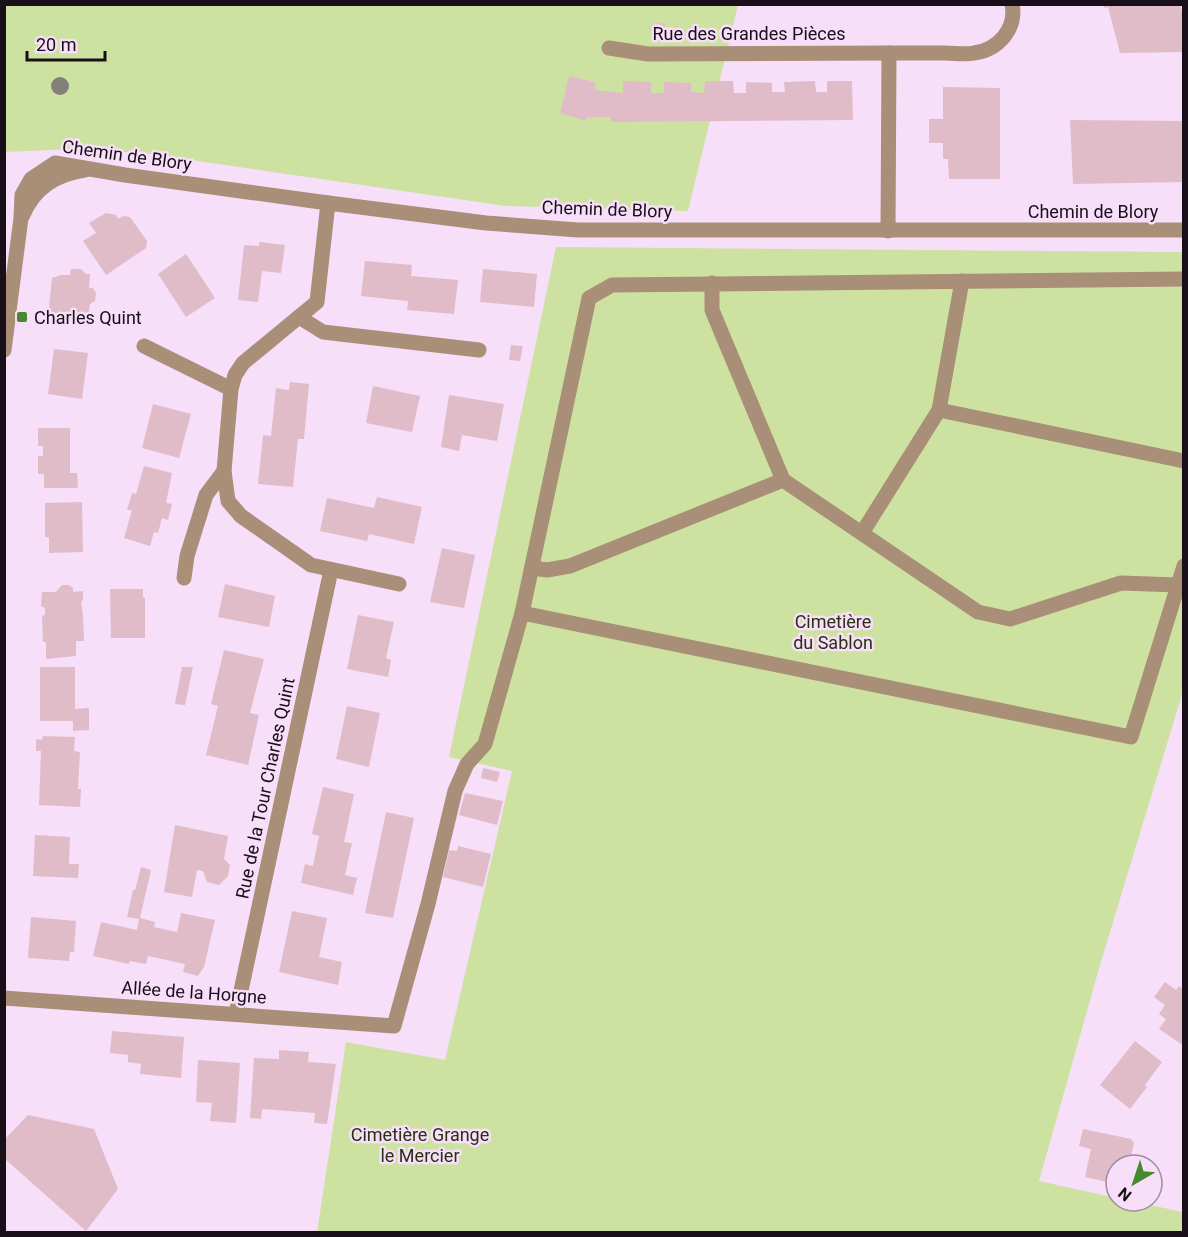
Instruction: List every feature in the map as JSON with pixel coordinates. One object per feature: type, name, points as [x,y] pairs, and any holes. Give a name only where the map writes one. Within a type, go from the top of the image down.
[{"type":"street","name":"Rue des Grandes Pièces","points":[[609,48],[648,54],[974,53],[989,49],[1005,37],[1010,30],[1013,16],[1012,6]]},
{"type":"street","points":[[888,231],[889,53]]},
{"type":"street","name":"Chemin de Blory","points":[[21,218],[20,206],[24,189],[38,173],[60,162],[88,169],[328,203],[486,223],[578,230],[1184,230]]},
{"type":"street","points":[[4,350],[21,218],[29,201],[45,184],[64,175],[88,169]]},
{"type":"street","points":[[328,203],[317,302],[243,363],[235,375],[231,389],[224,471],[228,501],[241,516],[311,565],[399,584]]},
{"type":"street","points":[[1184,279],[612,285],[589,298],[522,613],[1131,737],[1184,566]]},
{"type":"street","points":[[862,534],[939,410],[962,281]]},
{"type":"street","points":[[712,283],[712,310],[783,480],[978,612],[1010,620],[1121,583],[1178,585]]},
{"type":"street","points":[[299,317],[323,332],[479,350]]},
{"type":"street","points":[[144,346],[231,389]]},
{"type":"street","points":[[939,410],[1184,461]]},
{"type":"street","points":[[184,578],[206,495],[224,471]]},
{"type":"street","points":[[532,568],[547,570],[570,566],[783,480]]},
{"type":"street","name":"Rue de la Tour Charles Quint","points":[[236,1014],[331,570]]},
{"type":"street","name":"Allée de la Horgne","points":[[4,998],[394,1026],[456,791],[467,764],[485,744],[522,613]]},
{"type":"green space","points":[[5,5],[738,5],[688,211],[506,206],[142,153],[72,149],[5,152]]},
{"type":"green space","name":"Cimetière du Sablon","points":[[556,247],[1183,252],[1183,691],[1100,965],[1039,1181],[1104,1195],[1104,1213],[1164,1213],[1164,1208],[1183,1212],[1183,1232],[317,1232],[346,1042],[445,1060],[512,771],[449,757]]},
{"type":"building","points":[[1103,4],[1180,4],[1184,19],[1184,52],[1120,53],[1108,7],[1104,8]]},
{"type":"building","points":[[665,23],[665,32],[651,33],[651,24]]},
{"type":"building","points":[[569,76],[595,82],[595,90],[623,93],[623,81],[651,82],[651,93],[664,93],[664,82],[691,83],[691,92],[704,93],[705,81],[733,81],[734,93],[746,93],[746,82],[772,83],[772,92],[785,92],[784,82],[815,81],[816,92],[827,92],[827,81],[852,81],[853,120],[611,122],[611,117],[587,117],[586,121],[560,113]]},
{"type":"building","points":[[943,87],[1000,88],[1000,179],[949,179],[948,159],[943,159],[943,143],[929,143],[929,119],[943,119]]},
{"type":"building","points":[[1070,120],[1184,121],[1184,182],[1073,184]]},
{"type":"building","points":[[106,213],[116,215],[118,219],[123,216],[130,217],[147,241],[146,248],[106,275],[83,241],[96,233],[89,223]]},
{"type":"building","points":[[259,242],[285,245],[281,273],[262,271],[258,302],[238,300],[244,245],[259,246]]},
{"type":"building","points":[[186,254],[215,298],[186,317],[158,274]]},
{"type":"building","points":[[365,261],[412,265],[411,276],[458,280],[454,314],[407,310],[408,301],[361,296]]},
{"type":"building","points":[[71,269],[81,269],[86,274],[90,274],[89,288],[93,288],[96,293],[95,301],[90,304],[88,319],[48,316],[52,278],[70,275]]},
{"type":"building","points":[[483,269],[537,274],[534,307],[480,302]]},
{"type":"building","points":[[511,345],[523,346],[520,361],[509,360]]},
{"type":"building","points":[[54,349],[88,353],[82,399],[48,394]]},
{"type":"building","points":[[290,382],[309,384],[304,439],[298,439],[293,487],[258,484],[263,435],[271,436],[276,388],[289,390]]},
{"type":"building","points":[[373,386],[420,396],[412,432],[366,423]]},
{"type":"building","points":[[449,395],[504,404],[497,441],[462,435],[459,451],[441,447]]},
{"type":"building","points":[[153,404],[191,414],[179,458],[142,448]]},
{"type":"building","points":[[38,428],[70,428],[70,473],[77,473],[78,488],[44,488],[44,474],[38,474],[38,456],[43,456],[43,446],[38,446]]},
{"type":"building","points":[[144,466],[172,473],[166,503],[172,504],[168,520],[162,518],[158,533],[154,532],[150,546],[124,538],[132,510],[127,510],[132,493],[136,494]]},
{"type":"building","points":[[377,497],[422,507],[414,544],[369,534],[367,541],[320,531],[327,498],[374,508]]},
{"type":"building","points":[[82,502],[83,552],[49,553],[49,537],[45,537],[45,503]]},
{"type":"building","points":[[442,548],[475,555],[464,608],[430,602]]},
{"type":"building","points":[[225,584],[275,596],[269,627],[218,617]]},
{"type":"building","points":[[62,585],[69,585],[73,588],[73,592],[83,591],[81,602],[84,641],[76,641],[76,656],[46,659],[42,617],[45,614],[45,608],[41,606],[42,592],[56,592]]},
{"type":"building","points":[[110,589],[143,589],[145,638],[111,638]]},
{"type":"building","points":[[358,615],[394,622],[386,658],[391,660],[388,677],[347,669]]},
{"type":"building","points":[[224,650],[264,659],[250,713],[259,715],[248,765],[206,755],[218,706],[211,704]]},
{"type":"building","points":[[40,667],[75,667],[75,709],[89,708],[89,730],[73,731],[73,721],[40,721]]},
{"type":"building","points":[[182,667],[193,667],[185,705],[175,704]]},
{"type":"building","points":[[347,706],[380,713],[369,767],[336,759]]},
{"type":"building","points":[[43,736],[75,737],[74,751],[80,752],[78,789],[81,789],[80,807],[39,805],[41,751],[36,751],[36,739],[42,740]]},
{"type":"building","points":[[483,768],[500,772],[497,782],[481,778]]},
{"type":"building","points":[[323,787],[354,794],[344,842],[352,843],[345,875],[357,878],[353,895],[301,883],[305,864],[313,866],[319,836],[312,834]]},
{"type":"building","points":[[465,793],[503,801],[497,825],[459,815]]},
{"type":"building","points":[[386,812],[414,818],[393,918],[365,913]]},
{"type":"building","points":[[175,825],[228,836],[224,859],[230,865],[228,876],[219,885],[207,882],[203,871],[197,870],[192,897],[164,892]]},
{"type":"building","points":[[35,835],[70,837],[69,864],[79,864],[78,878],[33,876]]},
{"type":"building","points":[[458,846],[491,854],[483,887],[443,877],[449,850],[457,851]]},
{"type":"building","points":[[141,867],[151,870],[140,918],[155,922],[154,927],[177,932],[181,913],[215,920],[204,967],[198,976],[183,972],[185,964],[148,956],[146,964],[130,961],[129,964],[93,956],[101,922],[137,930],[139,919],[127,917]]},
{"type":"building","points":[[292,911],[327,918],[319,957],[342,962],[338,985],[279,972]]},
{"type":"building","points":[[31,917],[76,921],[74,952],[70,952],[69,961],[28,958]]},
{"type":"building","points":[[1165,982],[1176,990],[1179,986],[1184,990],[1184,1046],[1159,1029],[1166,1019],[1159,1014],[1165,1005],[1154,997]]},
{"type":"building","points":[[112,1031],[184,1037],[181,1078],[140,1074],[141,1064],[128,1062],[128,1055],[110,1053]]},
{"type":"building","points":[[1135,1041],[1162,1062],[1130,1109],[1100,1085]]},
{"type":"building","points":[[279,1050],[309,1052],[308,1062],[336,1064],[327,1124],[314,1123],[315,1113],[262,1109],[261,1119],[250,1118],[254,1058],[279,1059]]},
{"type":"building","points":[[198,1060],[240,1063],[236,1123],[210,1121],[212,1103],[196,1102]]},
{"type":"building","points":[[28,1115],[94,1129],[118,1189],[86,1231],[4,1158],[4,1140]]},
{"type":"building","points":[[1083,1129],[1131,1139],[1134,1143],[1132,1153],[1104,1153],[1104,1181],[1085,1177],[1091,1149],[1079,1146]]},
{"type":"place","name":"Charles Quint","points":[[22,317]]},
{"type":"park label","name":"Cimetière Grange le Mercier","points":[[420,1144]]}]
